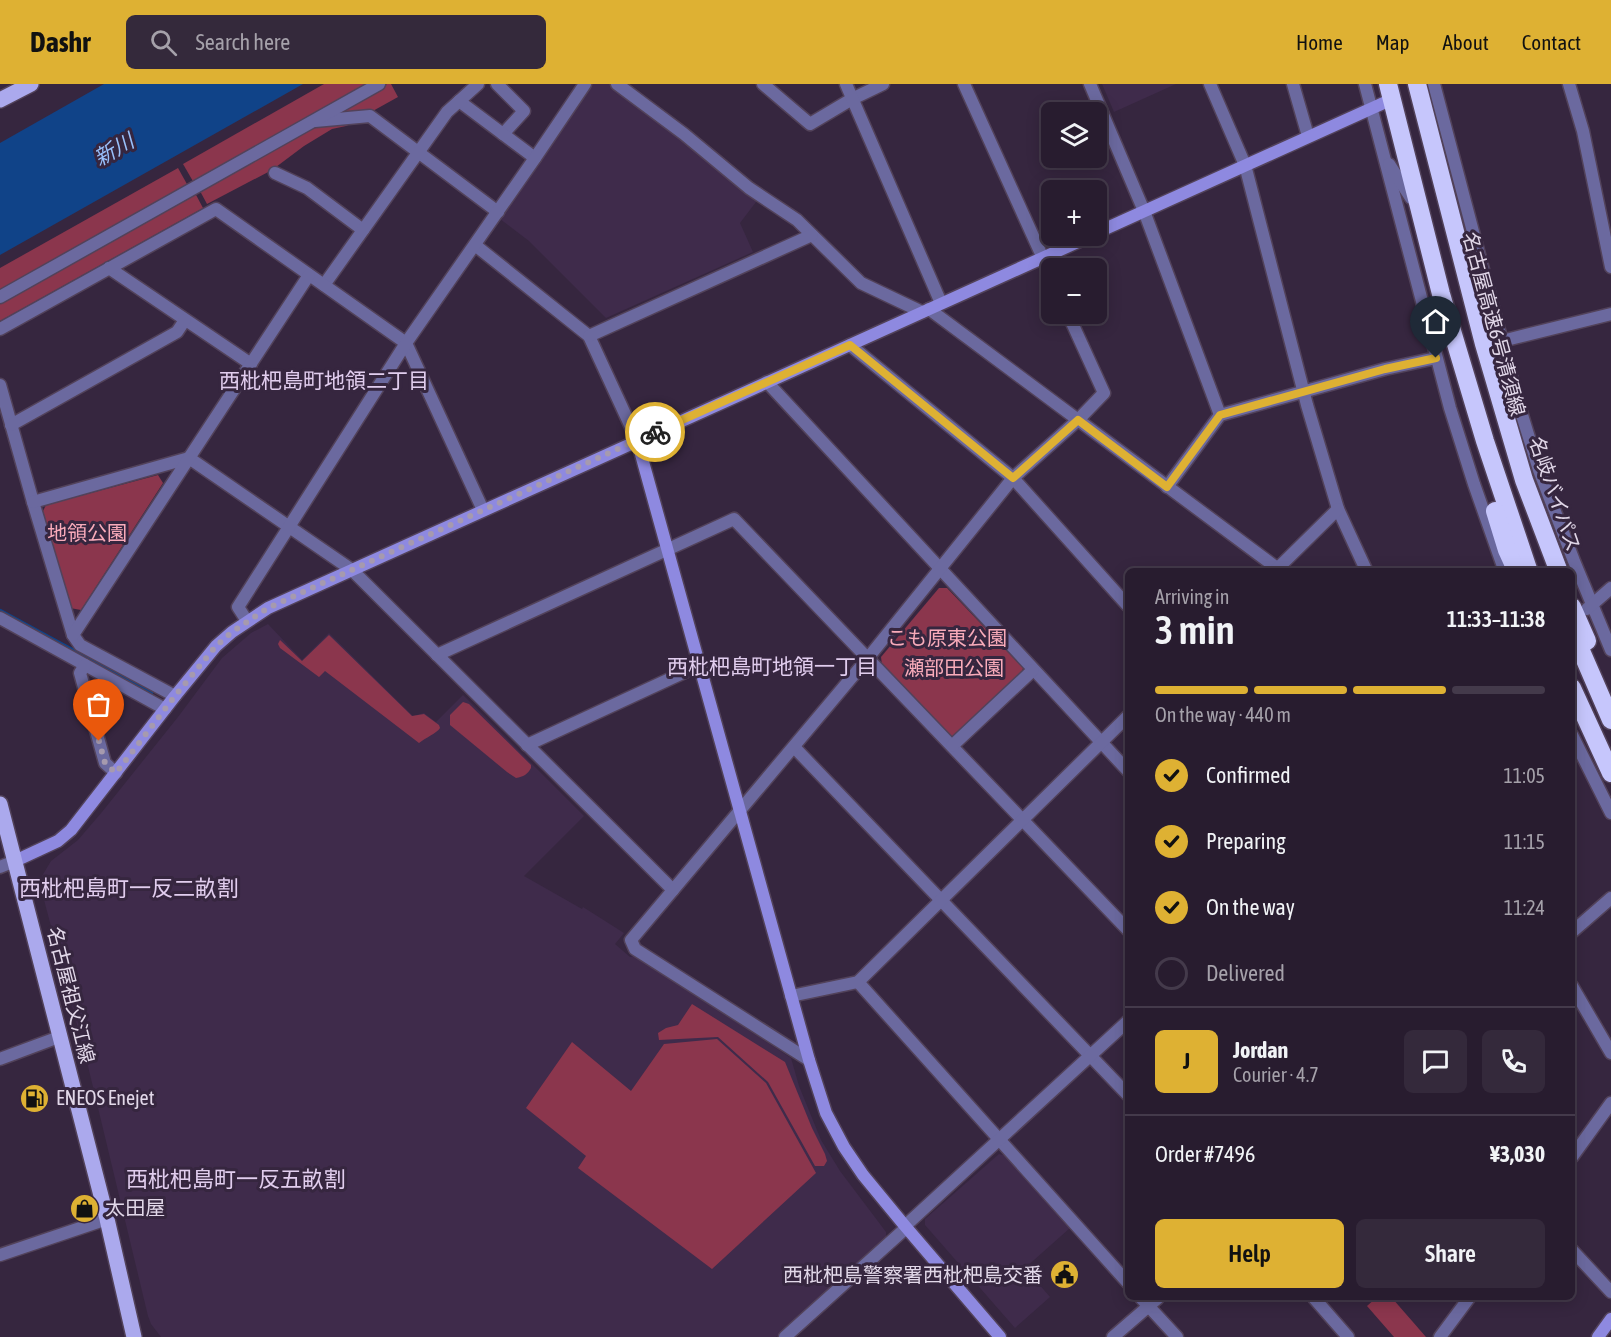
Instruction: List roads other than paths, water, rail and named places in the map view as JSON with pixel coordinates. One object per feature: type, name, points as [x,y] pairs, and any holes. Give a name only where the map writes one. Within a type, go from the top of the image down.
[{"type":"highway","name":"名古屋高速6号清須線","points":[[1422,85],[1502,441],[1547,568]]},
{"type":"highway","name":"名岐バイパス","points":[[1422,85],[1484,344],[1524,480],[1557,568]]},
{"type":"highway","points":[[1383,94],[1471,436],[1507,550],[1515,568]]},
{"type":"highway","name":"名古屋高速6号清須線","points":[[1383,94],[1485,441],[1528,568]]},
{"type":"highway","points":[[1583,608],[1611,692]]},
{"type":"highway","points":[[1575,637],[1611,720]]},
{"type":"highway","points":[[1575,682],[1611,759]]},
{"type":"highway","points":[[1575,695],[1611,773]]},
{"type":"main road","points":[[0,100],[31,84]]},
{"type":"main road","name":"名古屋祖父江線","points":[[0,804],[7,864],[60,1038],[107,1219],[134,1337]]},
{"type":"street","points":[[0,297],[379,84]]},
{"type":"street","points":[[324,285],[447,112],[478,84]]},
{"type":"street","points":[[497,84],[524,111],[503,134]]},
{"type":"street","points":[[247,621],[238,607],[406,343],[585,84]]},
{"type":"street","points":[[617,84],[684,134],[749,188],[797,220],[861,282],[925,311],[1078,420],[1272,568]]},
{"type":"street","points":[[763,84],[810,124],[883,84]]},
{"type":"street","points":[[846,84],[941,303]]},
{"type":"street","points":[[964,84],[1042,258],[1068,246]]},
{"type":"street","points":[[1090,84],[1144,211],[1220,415]]},
{"type":"street","points":[[1210,84],[1245,165],[1304,392],[1338,508],[1365,568]]},
{"type":"street","points":[[1293,84],[1308,136]]},
{"type":"street","points":[[1365,84],[1383,94]]},
{"type":"street","points":[[1569,84],[1583,132],[1611,267]]},
{"type":"street","points":[[1422,85],[1570,568]]},
{"type":"street","points":[[1107,228],[1308,136],[1383,94]]},
{"type":"street","points":[[1383,94],[1384,156],[1450,408],[1504,568]]},
{"type":"street","points":[[459,102],[536,158]]},
{"type":"street","points":[[312,121],[370,116],[498,212]]},
{"type":"street","points":[[1384,156],[1411,198]]},
{"type":"street","points":[[275,173],[307,188],[363,230]]},
{"type":"street","points":[[0,329],[216,208],[406,343],[483,510]]},
{"type":"street","points":[[589,336],[812,235]]},
{"type":"street","points":[[475,245],[589,336],[637,440],[791,996],[826,1113],[844,1147],[863,1175],[1000,1337]]},
{"type":"street","points":[[7,864],[65,836],[216,646],[247,621],[268,608],[1041,258]]},
{"type":"street","points":[[109,268],[251,364]]},
{"type":"street","points":[[73,634],[309,275]]},
{"type":"street","points":[[1502,341],[1611,314]]},
{"type":"street","points":[[11,425],[177,332],[185,320]]},
{"type":"street","points":[[809,1060],[635,949],[631,940],[868,658],[1013,478],[1078,420],[1104,393],[1073,324]]},
{"type":"street","points":[[850,345],[1013,478],[1125,603]]},
{"type":"street","points":[[1167,487],[1220,415],[1385,369],[1436,358]]},
{"type":"street","points":[[767,382],[1125,768]]},
{"type":"street","points":[[0,385],[73,634],[80,645],[175,696]]},
{"type":"street","points":[[189,458],[352,570],[673,890]]},
{"type":"street","points":[[33,502],[189,458]]},
{"type":"street","points":[[1277,568],[1338,508]]},
{"type":"street","points":[[437,655],[734,519],[1125,927]]},
{"type":"street","points":[[1575,583],[1583,608],[1611,650]]},
{"type":"street","points":[[1583,608],[1611,588]]},
{"type":"street","points":[[0,618],[165,709]]},
{"type":"street","points":[[85,665],[80,673],[105,763],[116,773]]},
{"type":"street","points":[[527,745],[700,666]]},
{"type":"street","points":[[952,746],[1034,670]]},
{"type":"street","points":[[791,996],[858,982],[1125,719]]},
{"type":"street","points":[[1575,741],[1611,813]]},
{"type":"street","points":[[794,747],[1125,1092]]},
{"type":"street","points":[[1575,929],[1611,898]]},
{"type":"street","points":[[858,982],[1125,1279]]},
{"type":"street","points":[[1575,991],[1611,1053]]},
{"type":"street","points":[[785,1337],[1125,1024]]},
{"type":"street","points":[[0,1059],[60,1038]]},
{"type":"street","points":[[1575,1152],[1611,1103]]},
{"type":"street","points":[[0,1254],[107,1219]]},
{"type":"street","points":[[1575,1253],[1611,1292]]},
{"type":"street","points":[[1113,1337],[1149,1300],[1177,1337]]},
{"type":"street","points":[[1316,1300],[1348,1337]]},
{"type":"street","points":[[1440,1337],[1468,1300]]},
{"type":"street","points":[[1598,1337],[1611,1319]]},
{"type":"water","name":"新川","points":[[104,84],[303,84],[0,255],[0,143]]},
{"type":"waterway","points":[[0,611],[151,693]]},
{"type":"place","name":"ENEOS Enejet","points":[[35,1098]]},
{"type":"place","name":"太田屋","points":[[84,1208]]},
{"type":"place","name":"西枇杷島警察署西枇杷島交番","points":[[1064,1275]]},
{"type":"district","name":"西枇杷島町地領二丁目","points":[[324,381]]},
{"type":"district","name":"西枇杷島町地領一丁目","points":[[772,667]]},
{"type":"district","name":"西枇杷島町一反二畝割","points":[[129,888]]},
{"type":"district","name":"西枇杷島町一反五畝割","points":[[236,1179]]},
{"type":"park label","name":"地領公園","points":[[87,533]]},
{"type":"park label","name":"こも原東公園","points":[[947,638]]},
{"type":"park label","name":"瀬部田公園","points":[[954,668]]}]
